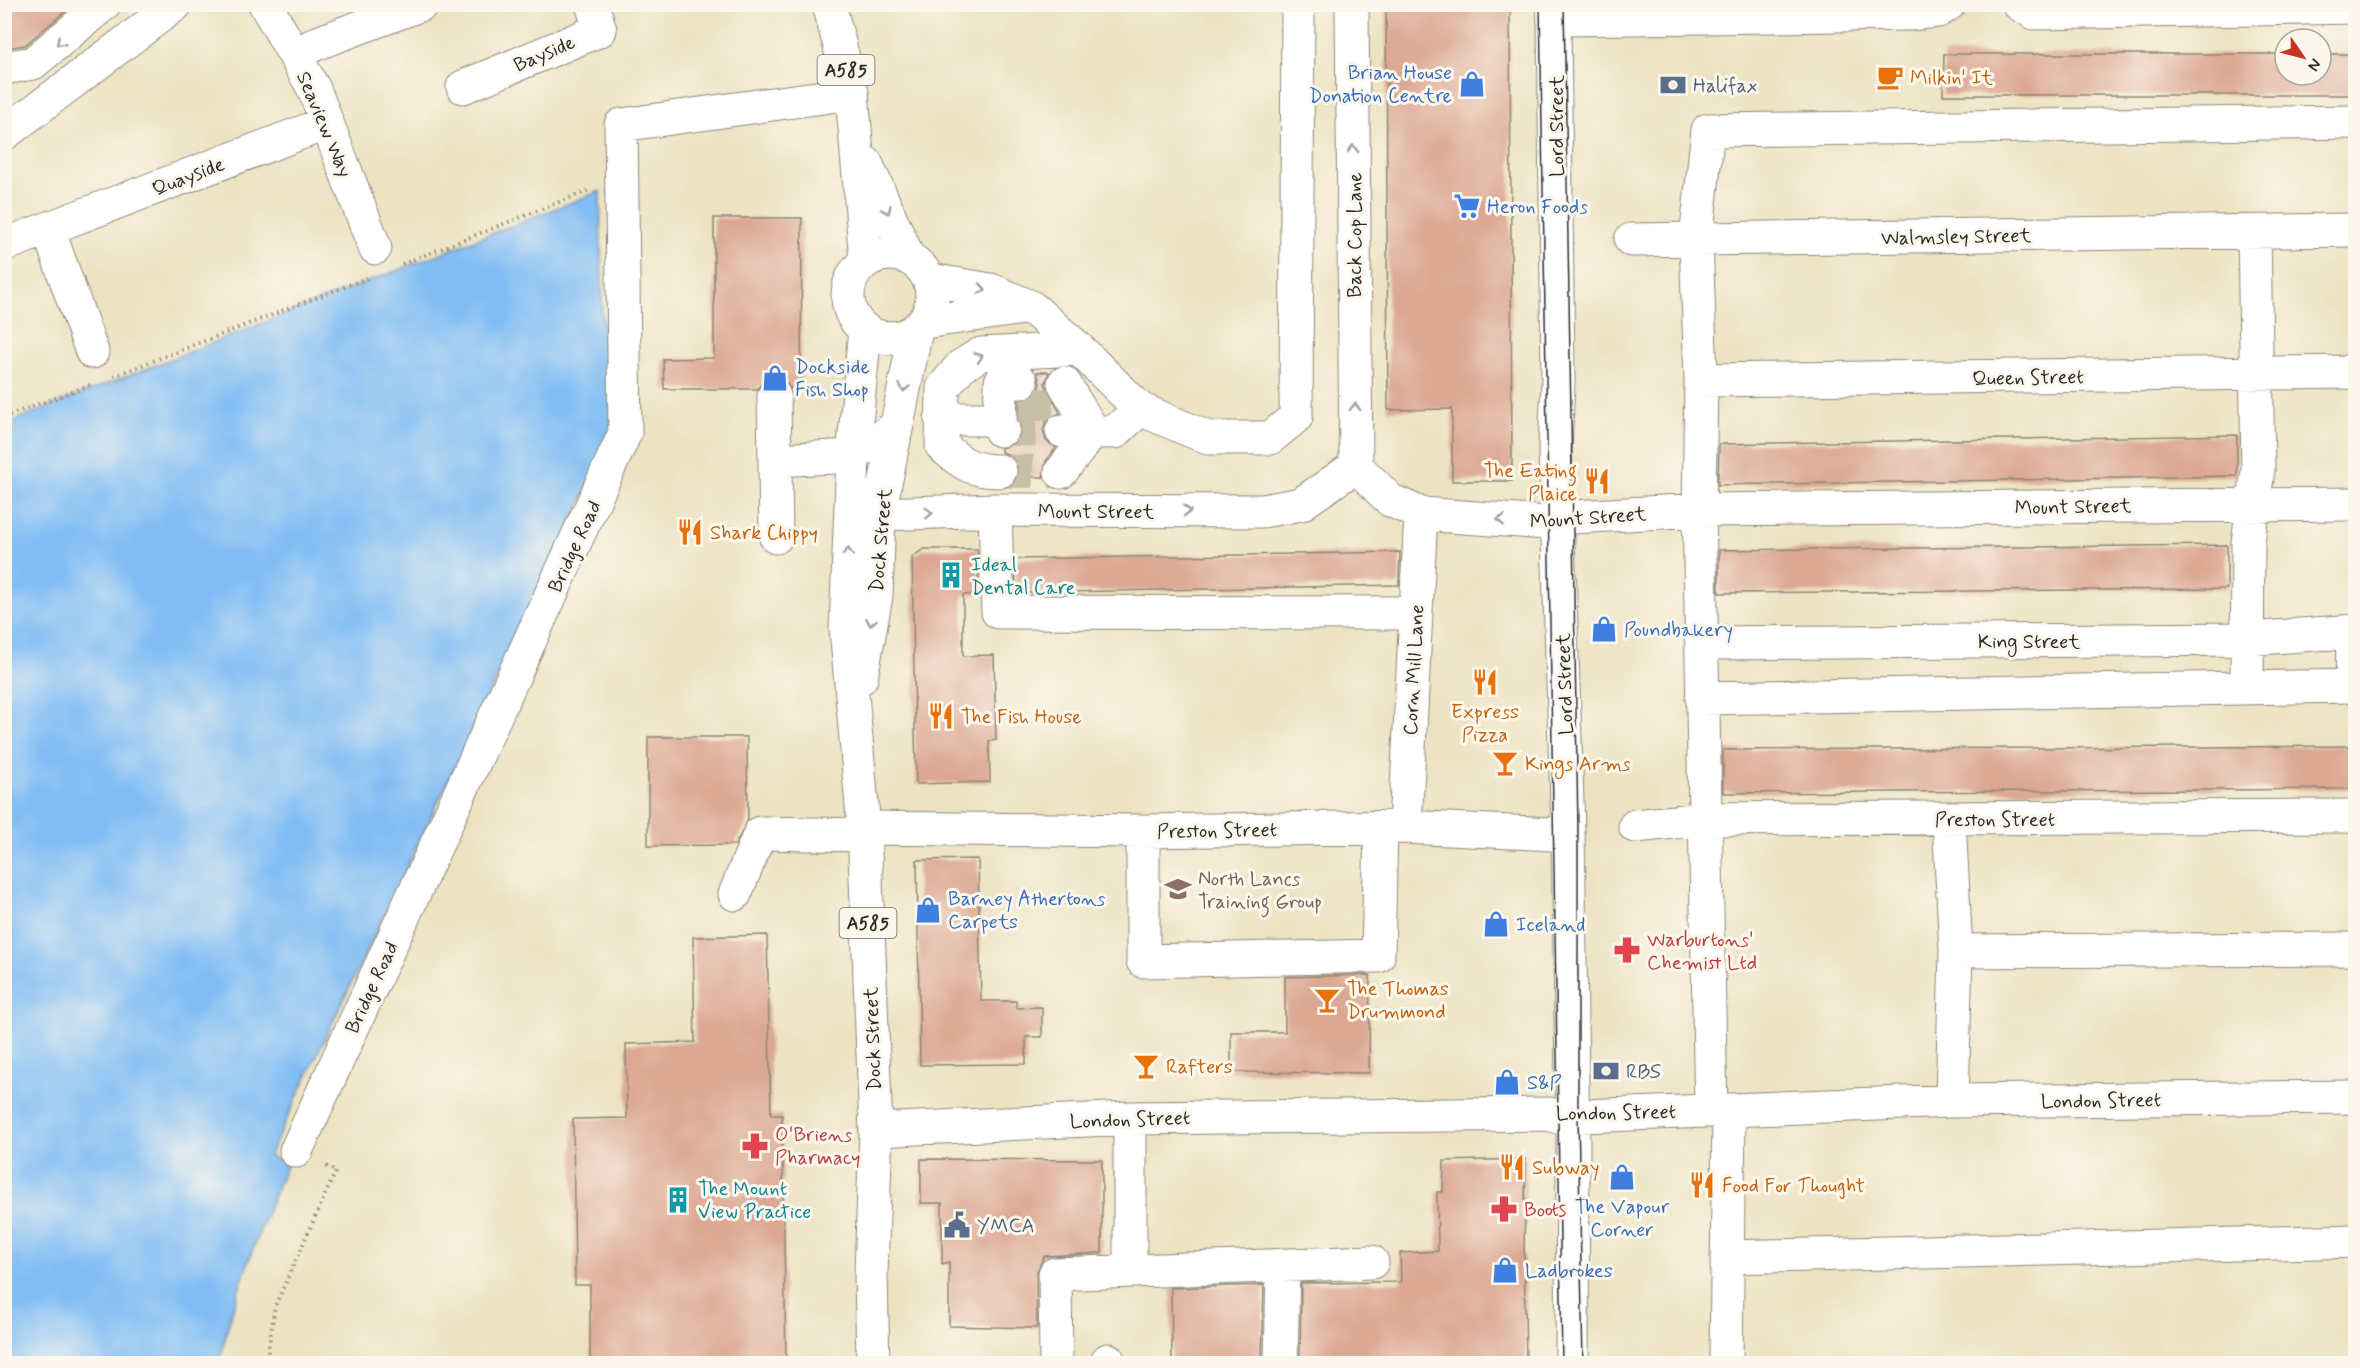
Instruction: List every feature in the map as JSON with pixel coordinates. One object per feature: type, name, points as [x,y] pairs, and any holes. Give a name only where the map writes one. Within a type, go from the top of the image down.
[{"type":"main road","points":[[4,68],[33,63],[104,4]]},
{"type":"main road","points":[[4,134],[176,4]]},
{"type":"main road","name":"Seaview Way","points":[[265,4],[314,89],[383,263]]},
{"type":"main road","points":[[296,55],[315,45],[422,4]]},
{"type":"main road","name":"Bayside","points":[[463,87],[600,30],[592,4]]},
{"type":"main road","name":"A585","points":[[829,4],[852,93],[866,261]]},
{"type":"main road","points":[[1031,307],[920,326],[904,337],[891,339],[877,337],[855,320],[848,296],[853,276],[866,261],[883,254],[896,254],[919,269],[991,290],[1031,307],[1079,349],[1140,409],[1208,438],[1270,438],[1296,417],[1298,4]]},
{"type":"main road","name":"Back Cop Lane","points":[[1352,4],[1356,466]]},
{"type":"main road","points":[[1553,12],[1909,14],[1938,11],[1949,4]]},
{"type":"main road","points":[[2019,4],[2034,13],[2129,8],[2355,7]]},
{"type":"main road","name":"Lord Street","points":[[1553,12],[1558,382],[1554,449],[1568,830],[1573,1115],[1572,1364]]},
{"type":"main road","name":"Bridge Road","points":[[296,1150],[625,433],[621,124],[852,93]]},
{"type":"main road","points":[[1726,1364],[1727,1257],[1704,819],[1699,510],[1701,380],[1696,239],[1707,130],[2355,122]]},
{"type":"main road","name":"Quayside","points":[[4,245],[327,123]]},
{"type":"main road","name":"A585","points":[[855,137],[919,269]]},
{"type":"main road","points":[[48,229],[92,352]]},
{"type":"main road","name":"Walmsley Street","points":[[1631,240],[2355,230]]},
{"type":"main road","points":[[2247,688],[2248,542],[2258,470],[2254,232]]},
{"type":"main road","points":[[919,269],[933,301],[920,326]]},
{"type":"main road","name":"Dock Street","points":[[864,514],[896,427],[920,326]]},
{"type":"main road","name":"Dock Street","points":[[865,330],[854,456],[876,596],[855,715],[864,832],[876,1131],[872,1273],[873,1364]]},
{"type":"main road","points":[[941,419],[1006,423],[949,452],[942,446],[941,419],[944,388],[961,366],[981,354],[1079,349]]},
{"type":"main road","name":"Queen Street","points":[[1701,380],[2355,372]]},
{"type":"main road","points":[[774,396],[776,537]]},
{"type":"main road","points":[[1069,429],[1116,432],[1140,409]]},
{"type":"main road","points":[[776,460],[854,456],[896,427]]},
{"type":"main road","name":"Mount Street","points":[[864,514],[995,510],[1263,511],[1301,504],[1356,466],[1390,500],[1421,514],[1547,524],[1558,519],[1699,510],[2355,504]]},
{"type":"main road","points":[[995,510],[998,612],[1415,613]]},
{"type":"main road","name":"Corn Mill Lane","points":[[1143,831],[1143,962],[1378,956],[1415,613],[1421,514]]},
{"type":"main road","points":[[1702,698],[2352,686],[2354,632]]},
{"type":"main road","name":"King Street","points":[[1702,644],[2247,639],[2354,632]]},
{"type":"main road","name":"Preston Street","points":[[1635,826],[1704,819],[2355,816]]},
{"type":"main road","points":[[1949,819],[1956,951],[1952,1101]]},
{"type":"main road","name":"Preston Street","points":[[735,894],[760,833],[1393,828],[1553,834],[1568,830]]},
{"type":"main road","points":[[1956,951],[2355,950]]},
{"type":"main road","name":"London Street","points":[[876,1131],[1130,1118],[1409,1114],[1549,1114],[1558,1117],[1952,1101],[2355,1097]]},
{"type":"main road","points":[[1130,1118],[1131,1270]]},
{"type":"main road","points":[[1727,1257],[2355,1241]]},
{"type":"main road","points":[[1056,1364],[1055,1274],[1372,1262]]},
{"type":"main road","points":[[1281,1364],[1283,1265]]},
{"type":"path","points":[[113,376],[383,263],[621,176]]},
{"type":"path","points":[[4,417],[91,384]]},
{"type":"path","points":[[266,1364],[275,1306],[336,1171],[296,1150]]},
{"type":"water","points":[[600,191],[603,337],[614,433],[269,1156],[287,1164],[248,1262],[219,1363],[5,1364],[5,424]]},
{"type":"building","points":[[4,4],[74,4],[25,45],[7,48],[4,46]]},
{"type":"building","points":[[1386,4],[1510,4],[1512,481],[1452,481],[1452,409],[1388,410]]},
{"type":"building","points":[[1944,54],[2273,54],[2273,87],[2333,87],[2333,54],[2355,54],[2355,95],[1943,95]]},
{"type":"building","points":[[714,218],[802,218],[801,389],[791,389],[784,380],[774,377],[764,380],[757,389],[664,389],[663,359],[714,358]]},
{"type":"building","points":[[1037,372],[1049,372],[1045,384],[1060,413],[1046,421],[1043,430],[1046,441],[1056,448],[1046,461],[1043,477],[1017,477],[1017,463],[1010,455],[1001,452],[1001,448],[1017,442],[1021,433],[1019,401],[1030,398],[1037,392],[1040,383]]},
{"type":"building","points":[[2237,435],[2237,476],[1718,485],[1719,444]]},
{"type":"building","points":[[2227,545],[2227,589],[1719,593],[1719,550]]},
{"type":"building","points":[[924,549],[977,549],[979,594],[963,595],[963,656],[994,655],[996,740],[989,741],[990,782],[916,784],[912,557]]},
{"type":"building","points":[[1400,552],[1399,585],[1016,593],[1015,559]]},
{"type":"building","points":[[648,737],[747,737],[748,820],[735,845],[648,846]]},
{"type":"building","points":[[2355,746],[2355,789],[1723,793],[1723,750]]},
{"type":"building","points":[[978,859],[981,1001],[1016,1001],[1016,1008],[1042,1007],[1042,1037],[1026,1037],[1026,1064],[920,1065],[917,860]]},
{"type":"building","points":[[767,935],[771,1115],[782,1115],[786,1364],[590,1364],[590,1285],[575,1285],[573,1119],[627,1118],[626,1044],[695,1042],[693,937]]},
{"type":"building","name":"The Thomas Drummond","points":[[1370,975],[1369,1073],[1231,1072],[1231,1032],[1285,1032],[1285,977]]},
{"type":"building","points":[[921,1159],[1102,1160],[1102,1253],[1044,1256],[1036,1274],[1037,1328],[949,1326],[949,1262],[942,1264],[942,1203],[921,1203]]},
{"type":"building","points":[[1526,1159],[1524,1249],[1526,1364],[1300,1363],[1301,1283],[1401,1282],[1400,1253],[1438,1251],[1437,1192],[1443,1192],[1444,1161]]},
{"type":"building","points":[[1264,1285],[1262,1363],[1172,1363],[1171,1288]]},
{"type":"tunnel","points":[[1020,404],[1063,405]]},
{"type":"tunnel","points":[[1003,429],[1062,431]]},
{"type":"tunnel","points":[[1000,471],[1061,472]]},
{"type":"tram line","points":[[1540,4],[1562,1364]]},
{"type":"tram line","points":[[1564,4],[1578,828],[1578,1115],[1583,1364]]},
{"type":"place","name":"Milkin' It","points":[[1890,77]]},
{"type":"place","name":"Brian House Donation Centre","points":[[1472,84]]},
{"type":"place","name":"Halifax","points":[[1673,85]]},
{"type":"place","name":"Heron Foods","points":[[1467,206]]},
{"type":"place","name":"Dockside Fish Shop","points":[[775,378]]},
{"type":"place","name":"The Eating Plaice","points":[[1597,481]]},
{"type":"place","name":"Shark Chippy","points":[[690,532]]},
{"type":"place","name":"Ideal Dental Care","points":[[951,575]]},
{"type":"place","name":"Poundbakery","points":[[1604,629]]},
{"type":"place","name":"Express Pizza","points":[[1485,682]]},
{"type":"place","name":"The Fish House","points":[[941,716]]},
{"type":"place","name":"Kings Arms","points":[[1505,763]]},
{"type":"place","name":"North Lancs Training Group","points":[[1178,889]]},
{"type":"place","name":"Barney Athertons Carpets","points":[[928,910]]},
{"type":"place","name":"Iceland","points":[[1496,924]]},
{"type":"place","name":"Warburtons' Chemist Ltd","points":[[1627,950]]},
{"type":"place","name":"The Thomas Drummond","points":[[1327,1000]]},
{"type":"place","name":"Rafters","points":[[1146,1066]]},
{"type":"place","name":"RBS","points":[[1606,1071]]},
{"type":"place","name":"S&P","points":[[1507,1082]]},
{"type":"place","name":"O'Briens Pharmacy","points":[[755,1146]]},
{"type":"place","name":"Subway","points":[[1512,1167]]},
{"type":"place","name":"The Vapour Corner","points":[[1622,1177]]},
{"type":"place","name":"Food For Thought","points":[[1702,1185]]},
{"type":"place","name":"The Mount View Practice","points":[[678,1200]]},
{"type":"place","name":"Boots","points":[[1504,1209]]},
{"type":"place","name":"YMCA","points":[[957,1225]]},
{"type":"place","name":"Ladbrokes","points":[[1505,1270]]}]
